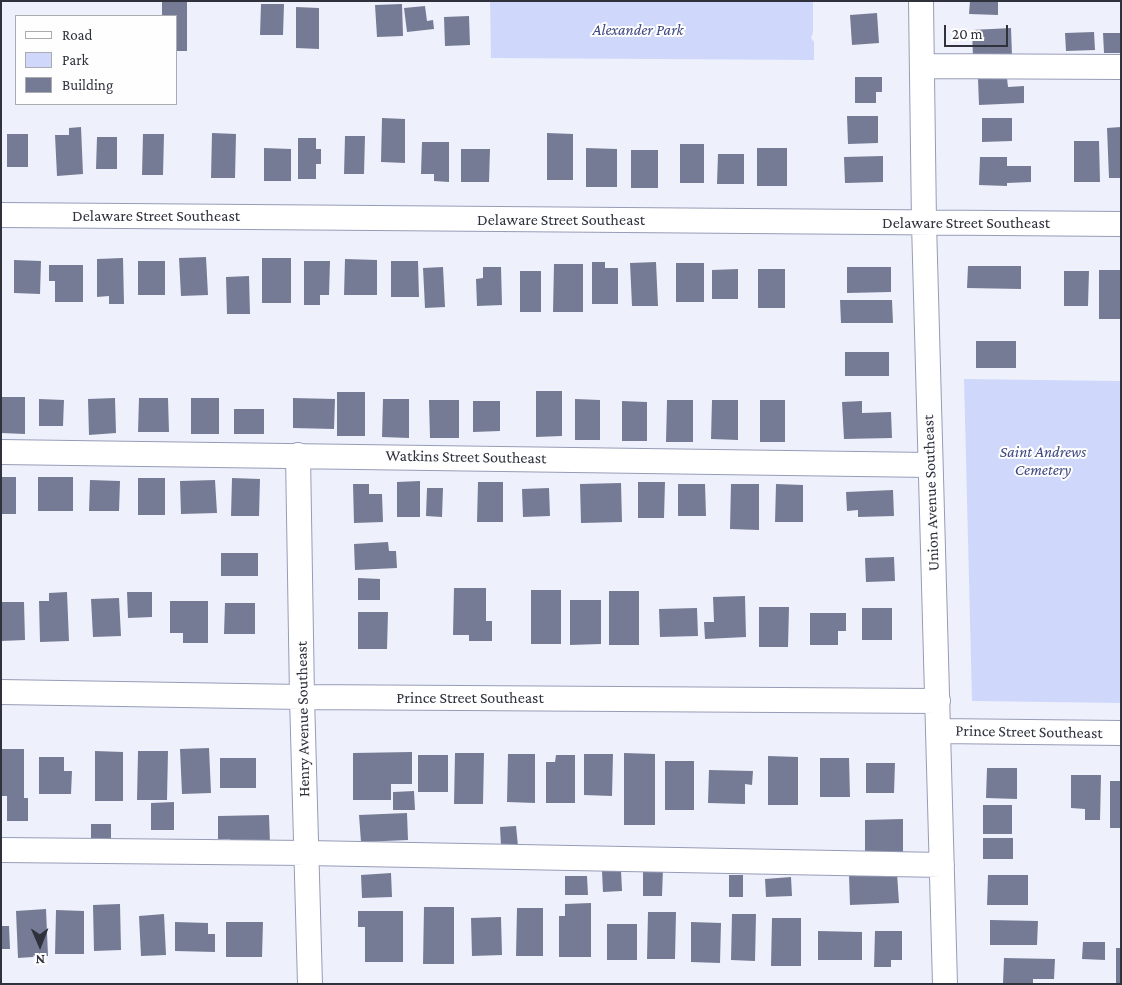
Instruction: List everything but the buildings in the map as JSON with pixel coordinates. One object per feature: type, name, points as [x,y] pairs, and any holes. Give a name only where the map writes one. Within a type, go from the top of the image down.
[{"type":"street","name":"Union Avenue Southeast","points":[[921,1],[930,465],[946,984]]},
{"type":"street","points":[[922,66],[1121,67]]},
{"type":"street","name":"Delaware Street Southeast","points":[[1,215],[1121,224]]},
{"type":"street","name":"Watkins Street Southeast","points":[[1,452],[930,465]]},
{"type":"street","name":"Henry Avenue Southeast","points":[[298,455],[310,984]]},
{"type":"street","name":"Prince Street Southeast","points":[[1,692],[938,701]]},
{"type":"street","name":"Prince Street Southeast","points":[[938,731],[1121,733]]},
{"type":"street","points":[[1,850],[307,853],[942,865]]},
{"type":"green space","name":"Alexander Park","points":[[490,1],[813,1],[813,32],[811,38],[814,42],[814,60],[491,58]]},
{"type":"green space","name":"Saint Andrews Cemetery","points":[[964,379],[1121,381],[1121,703],[972,701]]}]
